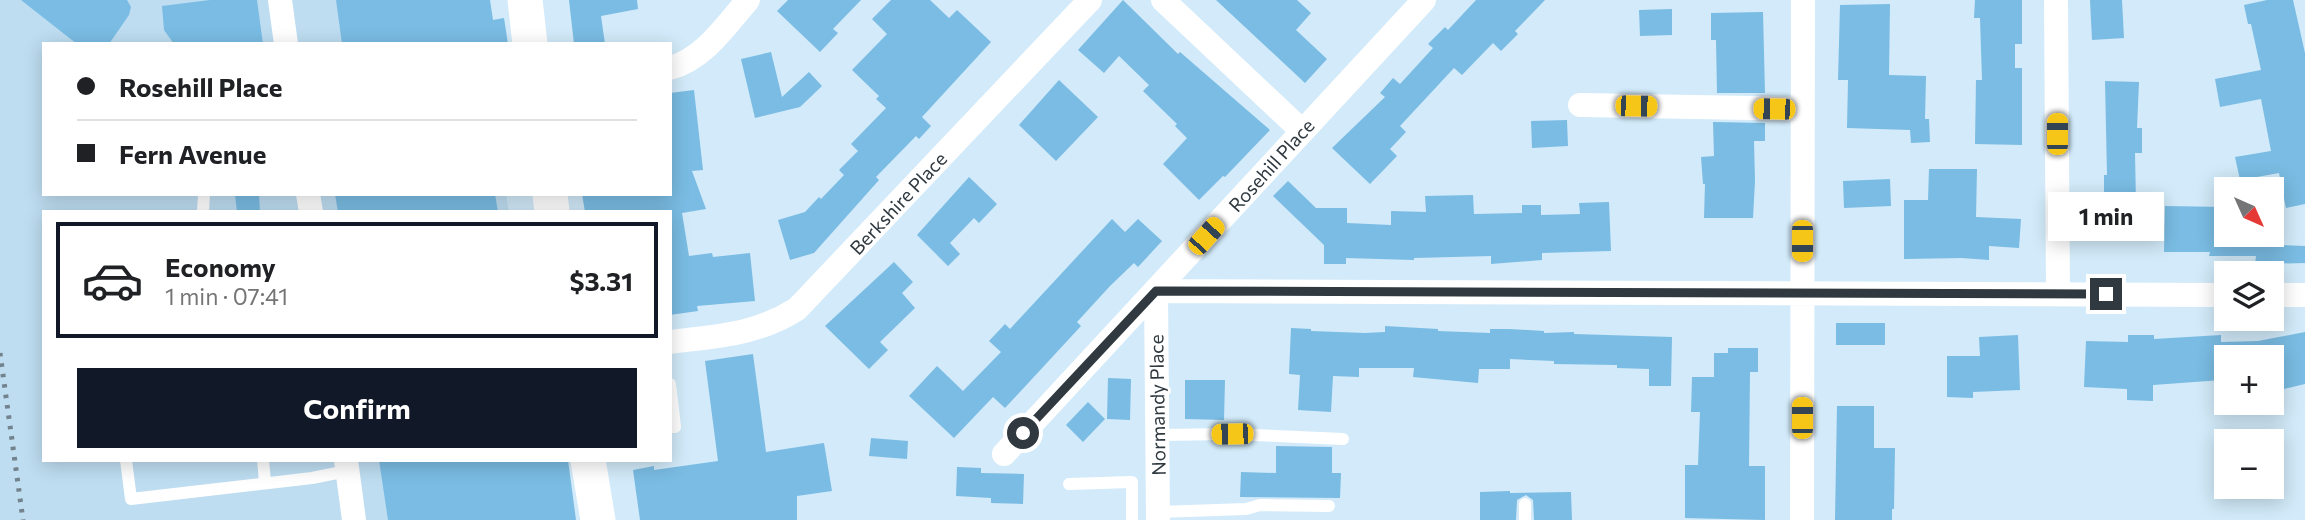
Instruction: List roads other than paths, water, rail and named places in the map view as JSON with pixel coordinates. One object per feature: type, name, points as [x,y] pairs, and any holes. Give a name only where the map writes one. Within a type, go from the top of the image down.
[{"type":"main road","points":[[525,0],[530,42]]},
{"type":"main road","points":[[588,462],[598,520]]},
{"type":"street","points":[[280,0],[286,42]]},
{"type":"street","points":[[672,68],[682,65],[700,53],[748,0]]},
{"type":"street","name":"Berkshire Place","points":[[672,342],[749,331],[775,323],[797,309],[1090,0]]},
{"type":"street","points":[[1163,0],[1302,131]]},
{"type":"street","name":"Rosehill Place","points":[[1004,454],[1424,0]]},
{"type":"street","points":[[1802,0],[1802,520]]},
{"type":"street","points":[[2056,0],[2058,294]]},
{"type":"street","points":[[1580,105],[1802,109]]},
{"type":"street","points":[[1156,291],[2214,295]]},
{"type":"street","name":"Normandy Place","points":[[1156,291],[1158,516]]},
{"type":"street","points":[[2284,295],[2305,295]]},
{"type":"street","points":[[347,466],[354,520]]},
{"type":"lane","points":[[672,401],[675,426],[672,427]]},
{"type":"lane","points":[[1158,435],[1232,434],[1342,439]]},
{"type":"lane","points":[[126,462],[131,499],[265,482],[347,466]]},
{"type":"lane","points":[[263,462],[265,482]]},
{"type":"lane","points":[[1069,484],[1132,482],[1132,520]]},
{"type":"lane","points":[[1525,504],[1525,520]]},
{"type":"lane","points":[[1158,516],[1246,509],[1260,505],[1329,506]]},
{"type":"railway","points":[[0,353],[23,520]]}]
